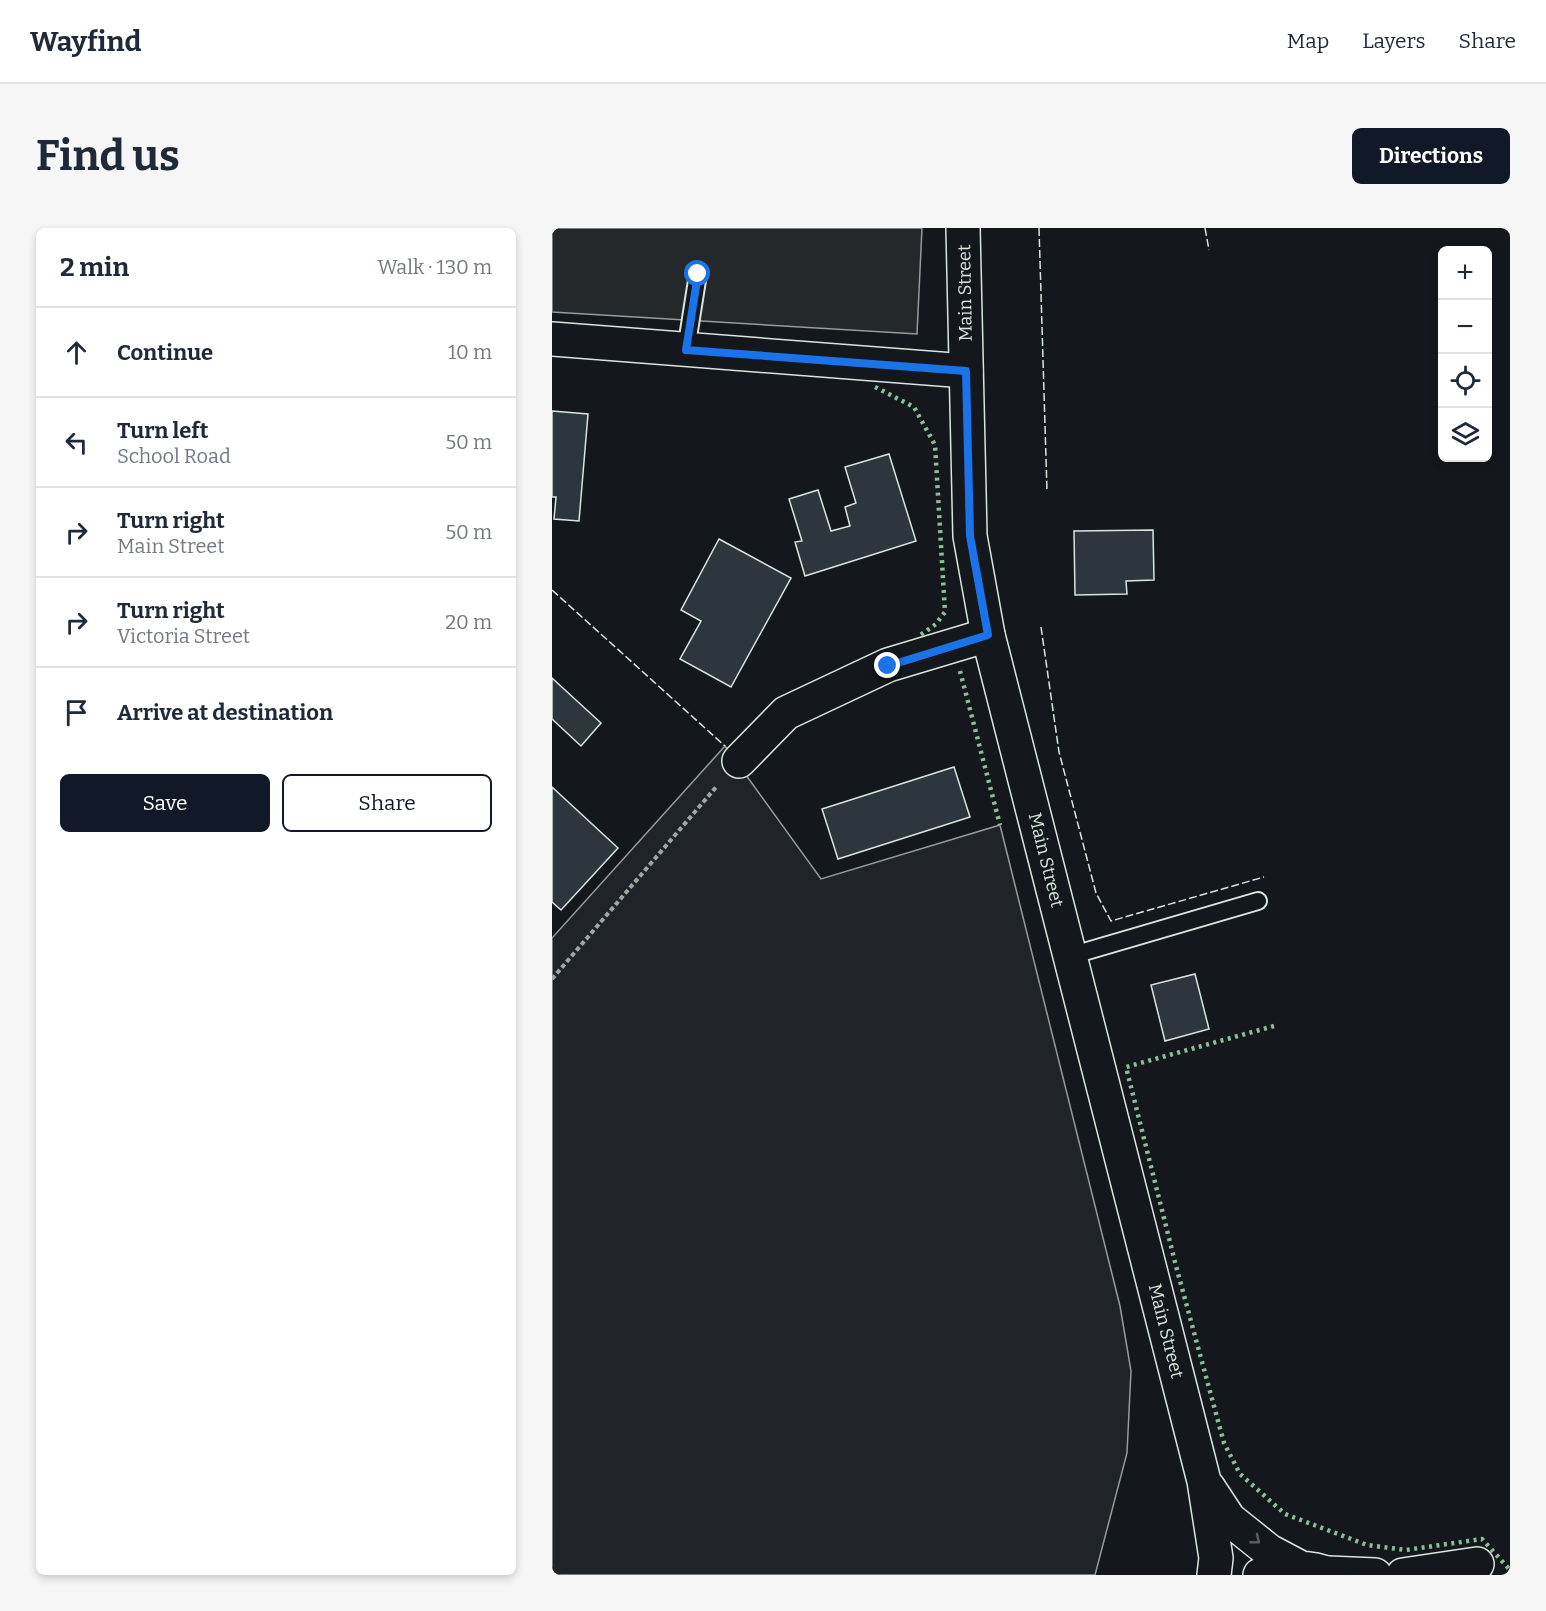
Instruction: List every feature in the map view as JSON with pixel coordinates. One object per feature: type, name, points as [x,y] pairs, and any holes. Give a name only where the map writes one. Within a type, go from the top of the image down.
[{"type":"main road","name":"Main Street","points":[[963,228],[970,536],[988,635],[1204,1481],[1216,1558],[1214,1575]]},
{"type":"main road","points":[[552,339],[966,371]]},
{"type":"main road","points":[[739,761],[786,713],[888,666],[988,635]]},
{"type":"main road","name":"Main Street","points":[[1204,1481],[1229,1519],[1269,1551],[1320,1572]]},
{"type":"main road","points":[[1403,1575],[1477,1564],[1466,1575]]},
{"type":"main road","points":[[1260,1575],[1274,1570],[1375,1575]]},
{"type":"lane","points":[[686,350],[698,274]]},
{"type":"lane","points":[[1070,956],[1258,901]]},
{"type":"path","points":[[552,979],[739,761]]},
{"type":"shaded area","points":[[552,228],[922,228],[917,334],[552,312]]},
{"type":"shaded area","points":[[725,746],[821,879],[1000,825],[1120,1306],[1131,1371],[1127,1453],[1095,1575],[552,1575],[552,938]]},
{"type":"building","points":[[552,411],[588,414],[579,521],[554,519],[556,497],[552,497]]},
{"type":"building","points":[[889,454],[916,541],[805,576],[795,542],[802,541],[789,499],[818,490],[831,531],[850,526],[845,507],[856,503],[845,467]]},
{"type":"building","points":[[1153,530],[1154,580],[1126,581],[1127,594],[1075,595],[1074,531]]},
{"type":"building","points":[[719,539],[791,578],[731,687],[680,659],[701,621],[681,610]]},
{"type":"building","points":[[552,678],[601,723],[581,746],[552,719]]},
{"type":"building","points":[[954,767],[970,817],[838,859],[822,809]]},
{"type":"building","points":[[552,787],[618,848],[561,910],[552,902]]},
{"type":"building","points":[[1195,974],[1209,1029],[1165,1041],[1151,985]]},
{"type":"hedge","points":[[875,387],[914,407],[935,445],[945,612],[936,624],[919,636]]},
{"type":"hedge","points":[[960,671],[1000,825]]},
{"type":"hedge","points":[[1274,1026],[1126,1067],[1176,1266],[1224,1443],[1240,1474],[1285,1514],[1367,1545],[1406,1550],[1482,1539],[1510,1570]]},
{"type":"fence","points":[[1039,228],[1047,491]]},
{"type":"fence","points":[[1205,228],[1209,250]]},
{"type":"fence","points":[[552,590],[725,746]]},
{"type":"fence","points":[[1041,627],[1059,752],[1096,893],[1111,921],[1264,877]]},
{"type":"route","points":[[698,274],[686,350],[966,371],[970,536],[988,635],[888,666]]}]
